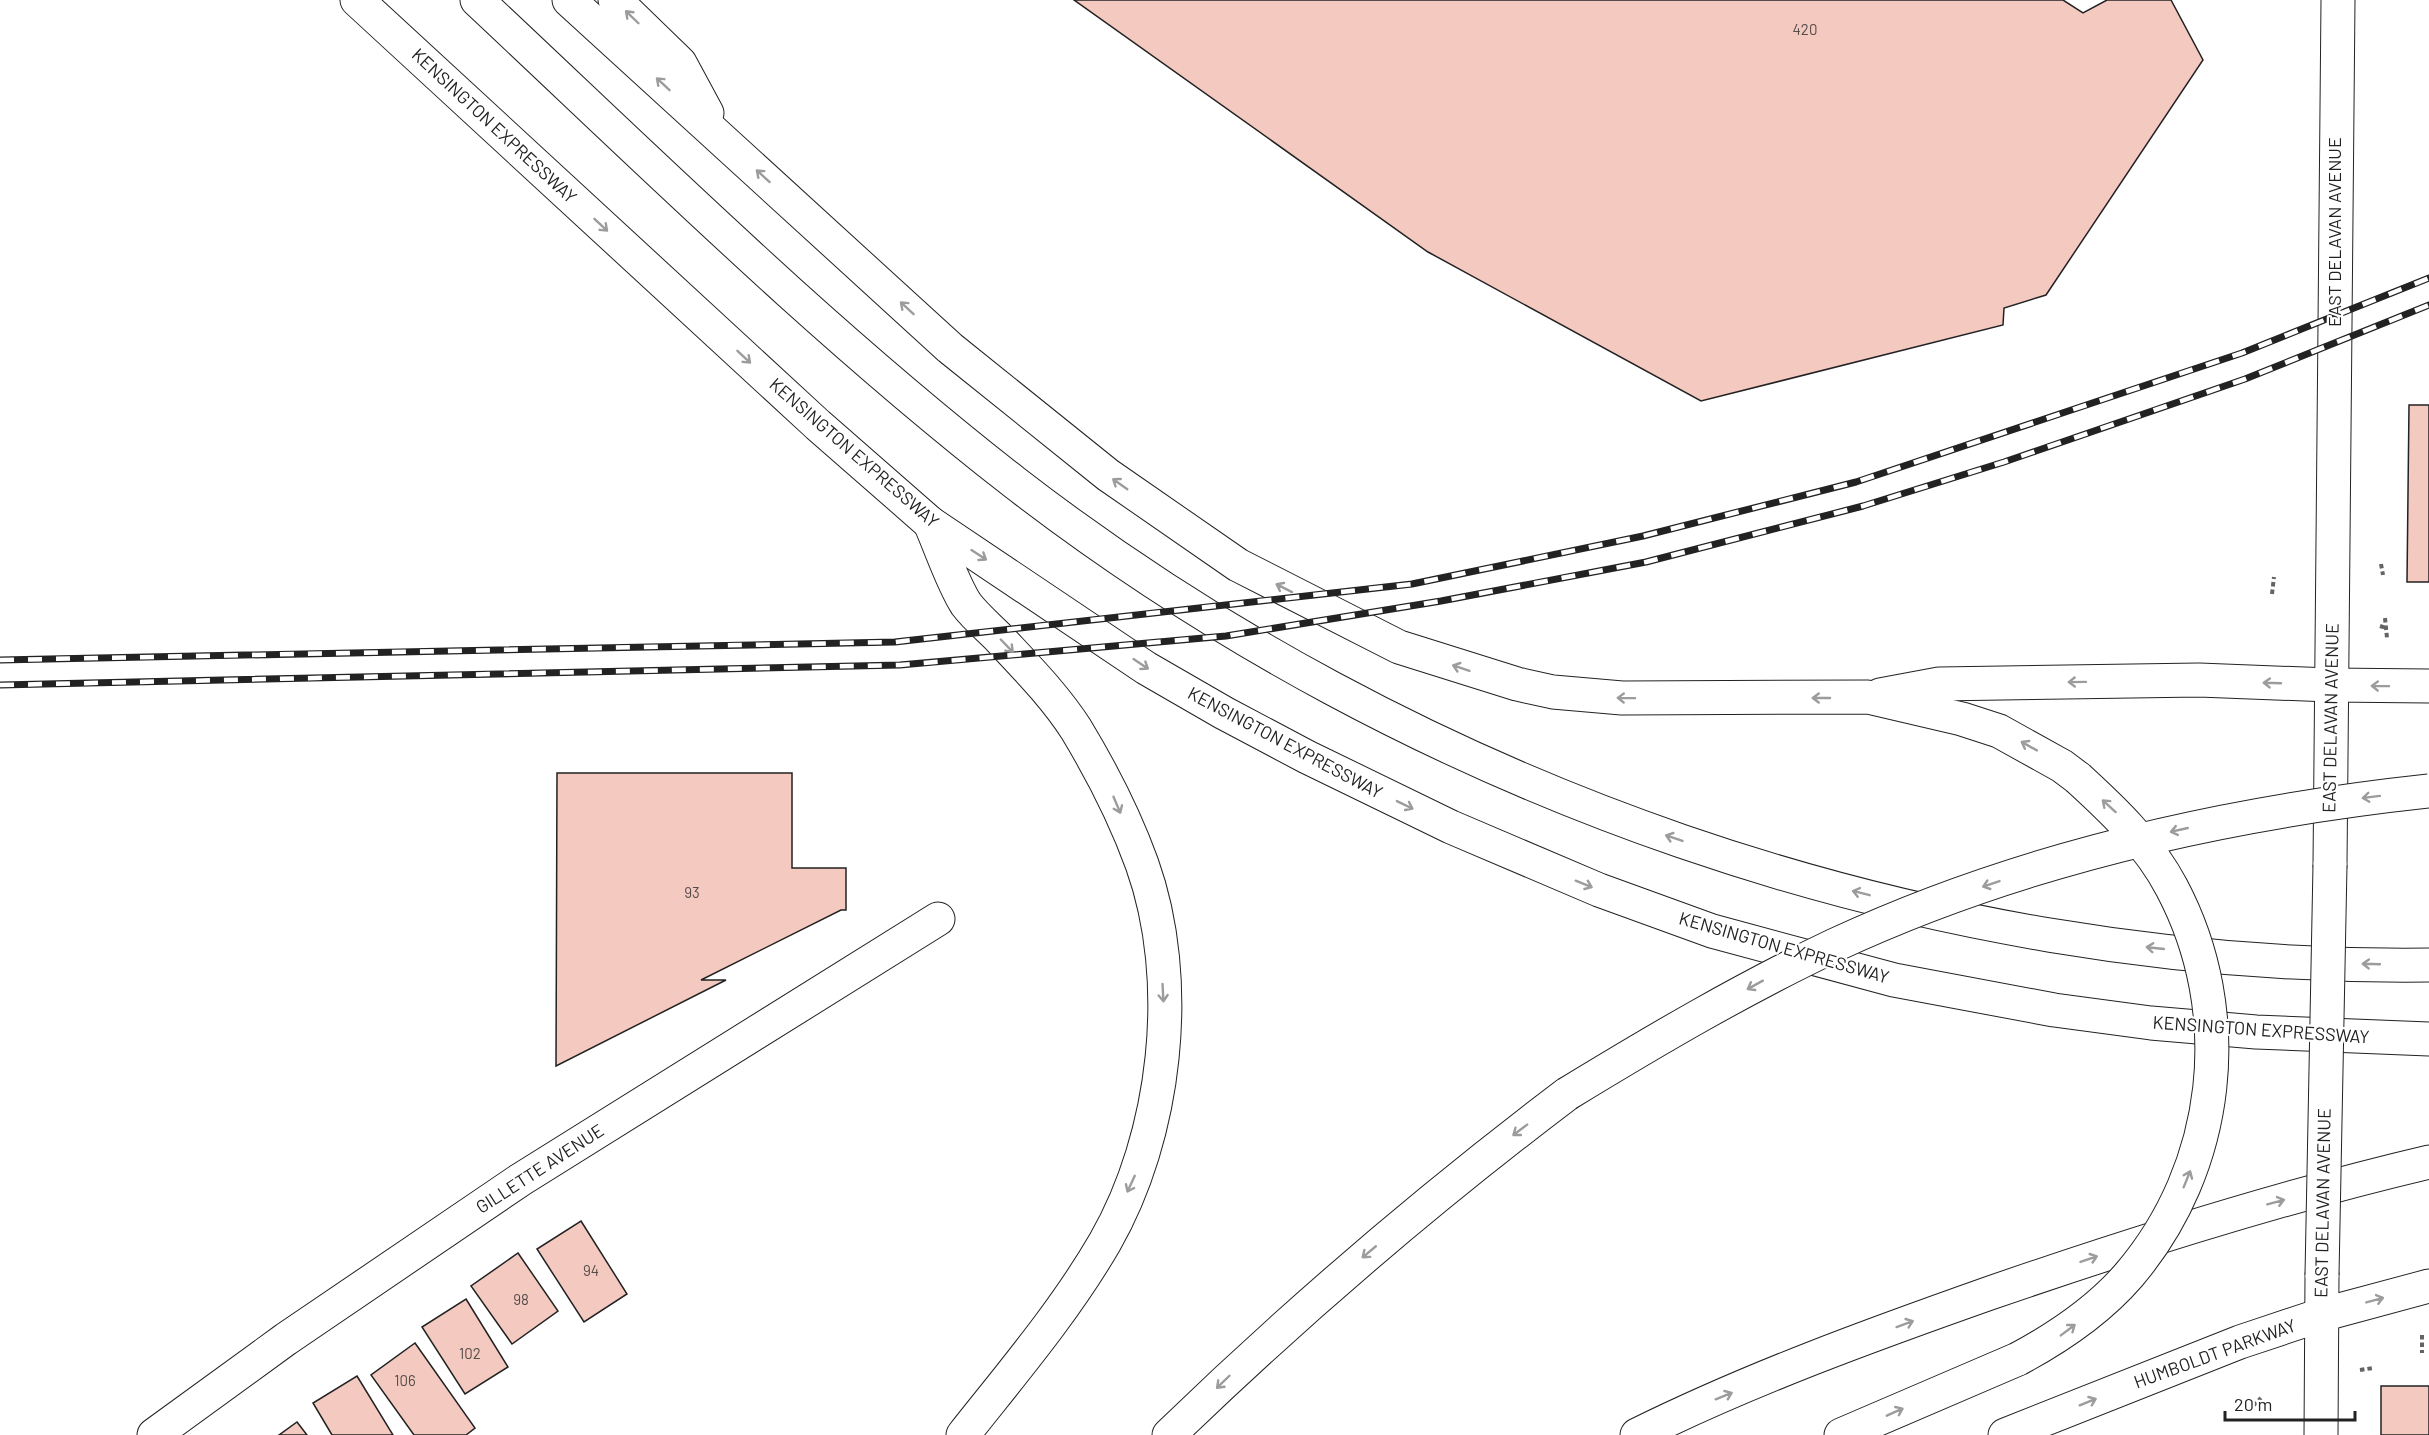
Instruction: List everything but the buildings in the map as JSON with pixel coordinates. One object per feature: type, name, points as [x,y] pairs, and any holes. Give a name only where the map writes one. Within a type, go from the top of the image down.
[{"type":"main road","name":"KENSINGTON EXPRESSWAY","points":[[357,0],[818,425],[930,523],[1146,668],[1307,757],[1526,861],[1712,931],[1894,980],[2054,1010],[2151,1023],[2256,1032],[2429,1039]]},
{"type":"main road","points":[[477,0],[819,321],[1014,482],[1137,571],[1274,657],[1414,731],[1574,802],[1723,855],[1800,879],[1974,921],[2114,944],[2254,959],[2429,965]]},
{"type":"main road","points":[[569,0],[950,348],[1108,475],[1238,565],[1399,647],[1473,672],[1553,692],[1622,699],[1868,697],[1939,684],[2199,680],[2429,686]]},
{"type":"main road","points":[[615,0],[680,63],[721,138]]},
{"type":"main road","name":"EAST DELAVAN AVENUE","points":[[2321,1435],[2321,1315],[2330,865],[2338,0]]},
{"type":"main road","points":[[930,523],[966,604],[1042,683],[1075,728],[1113,796],[1143,866],[1161,942],[1164,1016],[1158,1096],[1138,1170],[1105,1241],[1062,1307],[963,1435]]},
{"type":"main road","points":[[1841,1435],[2018,1359],[2058,1337],[2095,1309],[2129,1276],[2157,1239],[2180,1198],[2197,1154],[2209,1097],[2213,1062],[2211,1017],[2204,972],[2190,929],[2172,888],[2147,849],[2118,815],[2078,778],[2052,759],[1999,731],[1962,718],[1868,697]]},
{"type":"main road","points":[[1169,1435],[1340,1276],[1448,1186],[1567,1094],[1647,1045],[1766,979],[1890,921],[2043,866],[2177,830],[2317,804],[2429,791]]},
{"type":"main road","name":"GILLETTE AVENUE","points":[[154,1435],[285,1339],[520,1180],[938,919]]},
{"type":"main road","points":[[1637,1435],[1670,1419],[1856,1342],[2100,1255],[2240,1211],[2429,1162]]},
{"type":"main road","name":"HUMBOLDT PARKWAY","points":[[2005,1435],[2240,1342],[2321,1315],[2429,1286]]},
{"type":"path","points":[[2381,564],[2382,576]]},
{"type":"path","points":[[2272,594],[2274,577]]},
{"type":"path","points":[[2385,618],[2387,638]]},
{"type":"path","points":[[2380,626],[2386,628]]},
{"type":"path","points":[[2422,1335],[2422,1353]]},
{"type":"path","points":[[2360,1370],[2373,1368]]},
{"type":"path","points":[[2248,1411],[2261,1398]]},
{"type":"railway","points":[[0,660],[895,642],[1412,584],[1643,536],[1856,482],[2242,353],[2429,278]]},
{"type":"railway","points":[[0,685],[900,665],[1226,636],[1441,601],[1646,562],[1863,506],[2004,462],[2245,379],[2429,305]]}]
